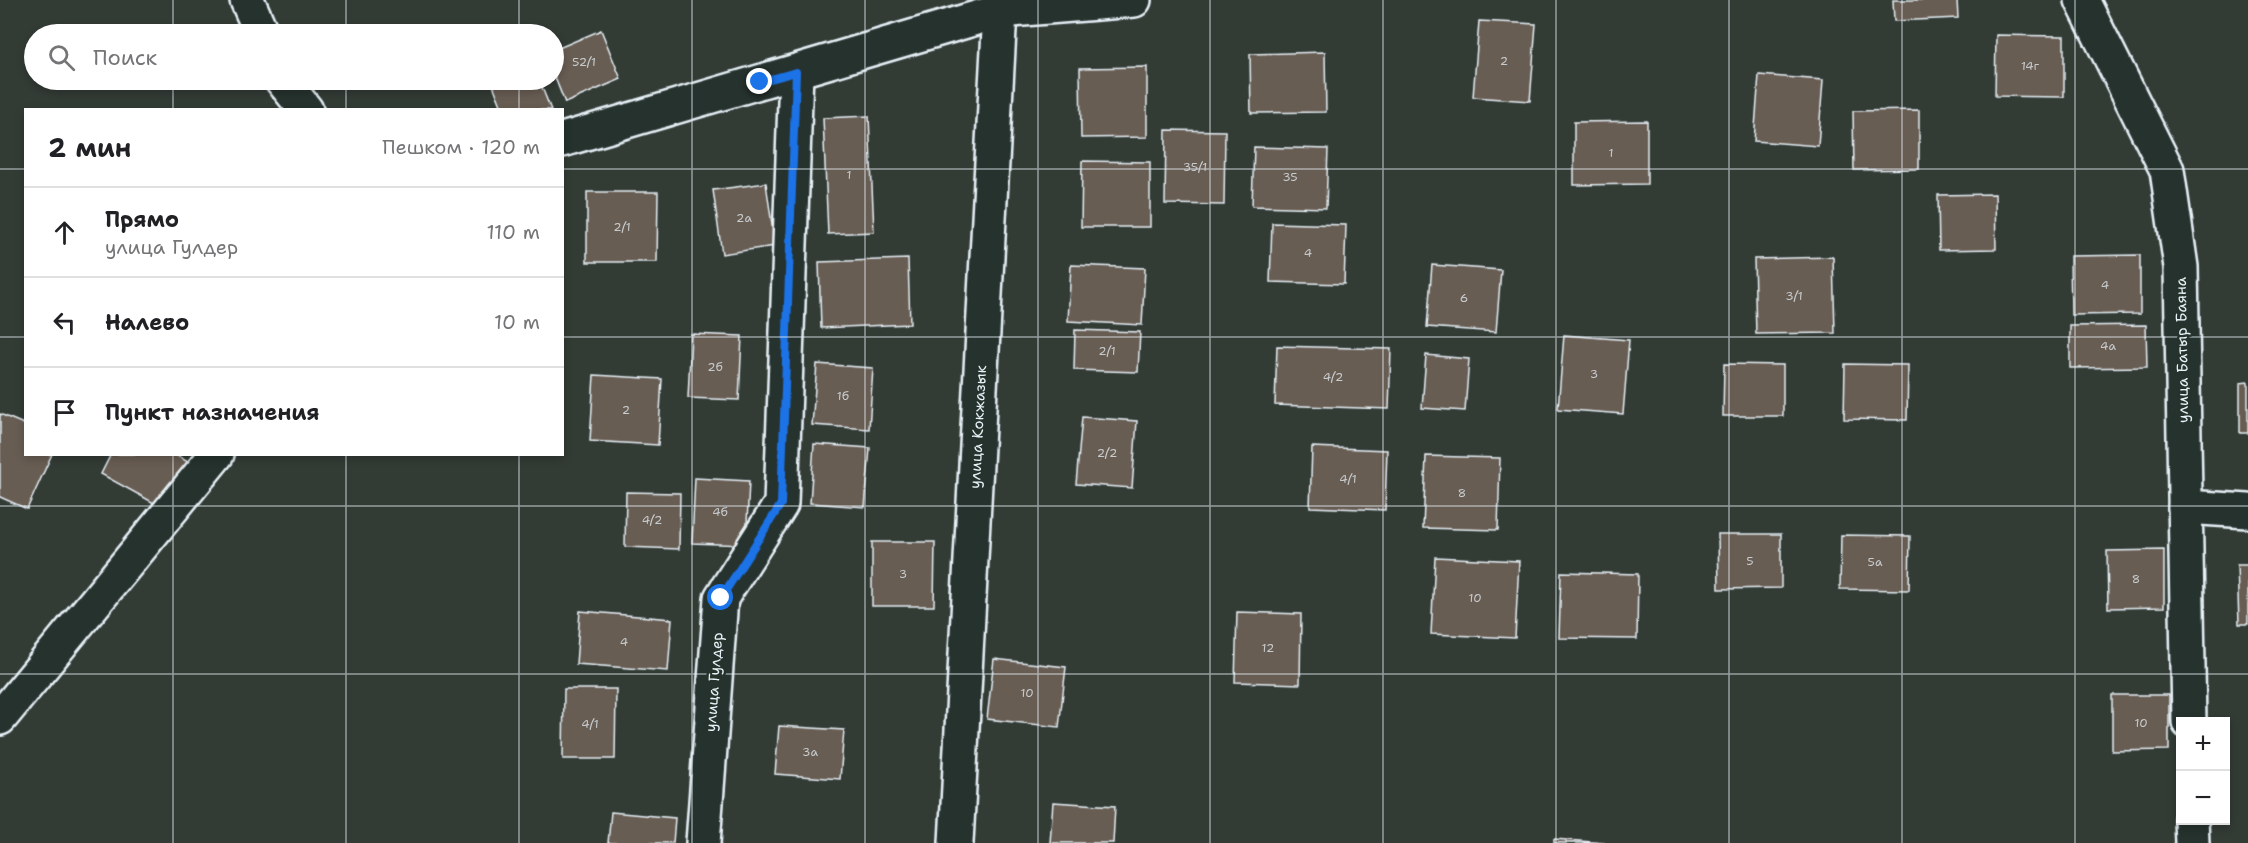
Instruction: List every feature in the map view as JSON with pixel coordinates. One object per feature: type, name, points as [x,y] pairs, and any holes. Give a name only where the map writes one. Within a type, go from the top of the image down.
[{"type":"street","points":[[247,0],[258,24]]},
{"type":"street","points":[[564,139],[1000,11],[1134,0]]},
{"type":"street","name":"улица Батыр Баяна","points":[[2082,0],[2167,170],[2181,267],[2189,717]]},
{"type":"street","name":"улица Кокжазык","points":[[956,843],[1000,11]]},
{"type":"street","name":"улица Гулдер","points":[[703,843],[721,598],[781,504],[796,72]]},
{"type":"street","points":[[290,90],[304,108]]},
{"type":"street","points":[[0,718],[215,456]]},
{"type":"street","points":[[2185,507],[2248,511]]},
{"type":"street","points":[[2191,825],[2192,843]]},
{"type":"building","points":[[1893,0],[1957,0],[1958,18],[1894,21]]},
{"type":"building","points":[[1479,21],[1536,24],[1530,101],[1473,97]]},
{"type":"building","points":[[601,30],[621,79],[565,103],[560,90],[564,90],[564,46]]},
{"type":"building","points":[[1996,35],[2064,36],[2064,97],[1995,96]]},
{"type":"building","points":[[1325,52],[1326,112],[1251,113],[1250,54]]},
{"type":"building","points":[[1147,67],[1147,137],[1081,138],[1080,68]]},
{"type":"building","points":[[1759,75],[1823,80],[1818,146],[1754,141]]},
{"type":"building","points":[[495,90],[543,90],[550,108],[502,108]]},
{"type":"building","points":[[1919,110],[1919,169],[1854,170],[1853,111]]},
{"type":"building","points":[[869,116],[874,232],[828,234],[823,118]]},
{"type":"building","points":[[1647,121],[1647,184],[1574,185],[1574,122]]},
{"type":"building","points":[[1166,130],[1225,131],[1224,205],[1165,204]]},
{"type":"building","points":[[1254,147],[1328,149],[1326,208],[1252,206]]},
{"type":"building","points":[[1082,161],[1150,162],[1150,227],[1081,227]]},
{"type":"building","points":[[766,183],[775,246],[722,254],[713,190]]},
{"type":"building","points":[[587,192],[658,192],[657,262],[587,262]]},
{"type":"building","points":[[1995,194],[1996,249],[1939,250],[1938,195]]},
{"type":"building","points":[[1272,223],[1346,225],[1344,284],[1270,282]]},
{"type":"building","points":[[2140,255],[2140,314],[2071,315],[2070,256]]},
{"type":"building","points":[[1833,257],[1835,333],[1756,334],[1754,259]]},
{"type":"building","points":[[908,259],[910,324],[821,328],[819,262]]},
{"type":"building","points":[[1071,265],[1145,268],[1142,325],[1068,321]]},
{"type":"building","points":[[1432,265],[1501,270],[1496,332],[1427,327]]},
{"type":"building","points":[[2146,325],[2147,367],[2070,368],[2070,326]]},
{"type":"building","points":[[1075,330],[1140,332],[1138,372],[1074,370]]},
{"type":"building","points":[[691,334],[742,336],[739,400],[688,398]]},
{"type":"building","points":[[1564,335],[1629,340],[1623,414],[1558,409]]},
{"type":"building","points":[[1277,346],[1391,349],[1389,409],[1275,405]]},
{"type":"building","points":[[1426,355],[1469,359],[1465,411],[1422,408]]},
{"type":"building","points":[[817,364],[873,368],[869,429],[812,425]]},
{"type":"building","points":[[1724,364],[1783,365],[1783,416],[1723,416]]},
{"type":"building","points":[[1845,364],[1908,365],[1907,420],[1844,419]]},
{"type":"building","points":[[594,375],[662,379],[658,445],[590,441]]},
{"type":"building","points":[[2248,382],[2248,433],[2240,433],[2240,383]]},
{"type":"building","points":[[0,414],[24,424],[24,456],[51,456],[27,509],[0,497]]},
{"type":"building","points":[[1082,417],[1137,421],[1132,488],[1076,484]]},
{"type":"building","points":[[814,444],[870,448],[865,507],[810,503]]},
{"type":"building","points":[[1312,447],[1387,450],[1385,510],[1310,507]]},
{"type":"building","points":[[110,456],[178,456],[188,462],[163,508],[101,474]]},
{"type":"building","points":[[1426,456],[1500,458],[1498,530],[1423,528]]},
{"type":"building","points":[[695,478],[749,481],[746,545],[692,543]]},
{"type":"building","points":[[626,492],[680,493],[679,549],[625,547]]},
{"type":"building","points":[[1718,534],[1781,534],[1781,588],[1719,589]]},
{"type":"building","points":[[1841,535],[1910,536],[1909,590],[1840,589]]},
{"type":"building","points":[[872,542],[935,542],[934,606],[872,606]]},
{"type":"building","points":[[2164,550],[2164,607],[2108,608],[2107,551]]},
{"type":"building","points":[[1435,557],[1519,561],[1515,638],[1431,634]]},
{"type":"building","points":[[2237,565],[2248,565],[2248,624],[2239,624]]},
{"type":"building","points":[[1561,572],[1638,574],[1637,639],[1559,638]]},
{"type":"building","points":[[580,611],[672,619],[668,671],[576,664]]},
{"type":"building","points":[[1237,612],[1301,614],[1300,684],[1235,682]]},
{"type":"building","points":[[994,659],[1066,667],[1059,727],[987,719]]},
{"type":"building","points":[[564,689],[616,689],[615,759],[563,759]]},
{"type":"building","points":[[2112,695],[2169,695],[2169,750],[2112,751]]},
{"type":"building","points":[[779,726],[844,730],[840,779],[775,774]]},
{"type":"building","points":[[1053,802],[1115,806],[1113,843],[1050,843]]},
{"type":"building","points":[[611,812],[675,818],[673,843],[608,843]]},
{"type":"building","points":[[1554,839],[1605,843],[1554,843]]},
{"type":"route","points":[[721,598],[781,504],[796,72],[760,82]]}]
